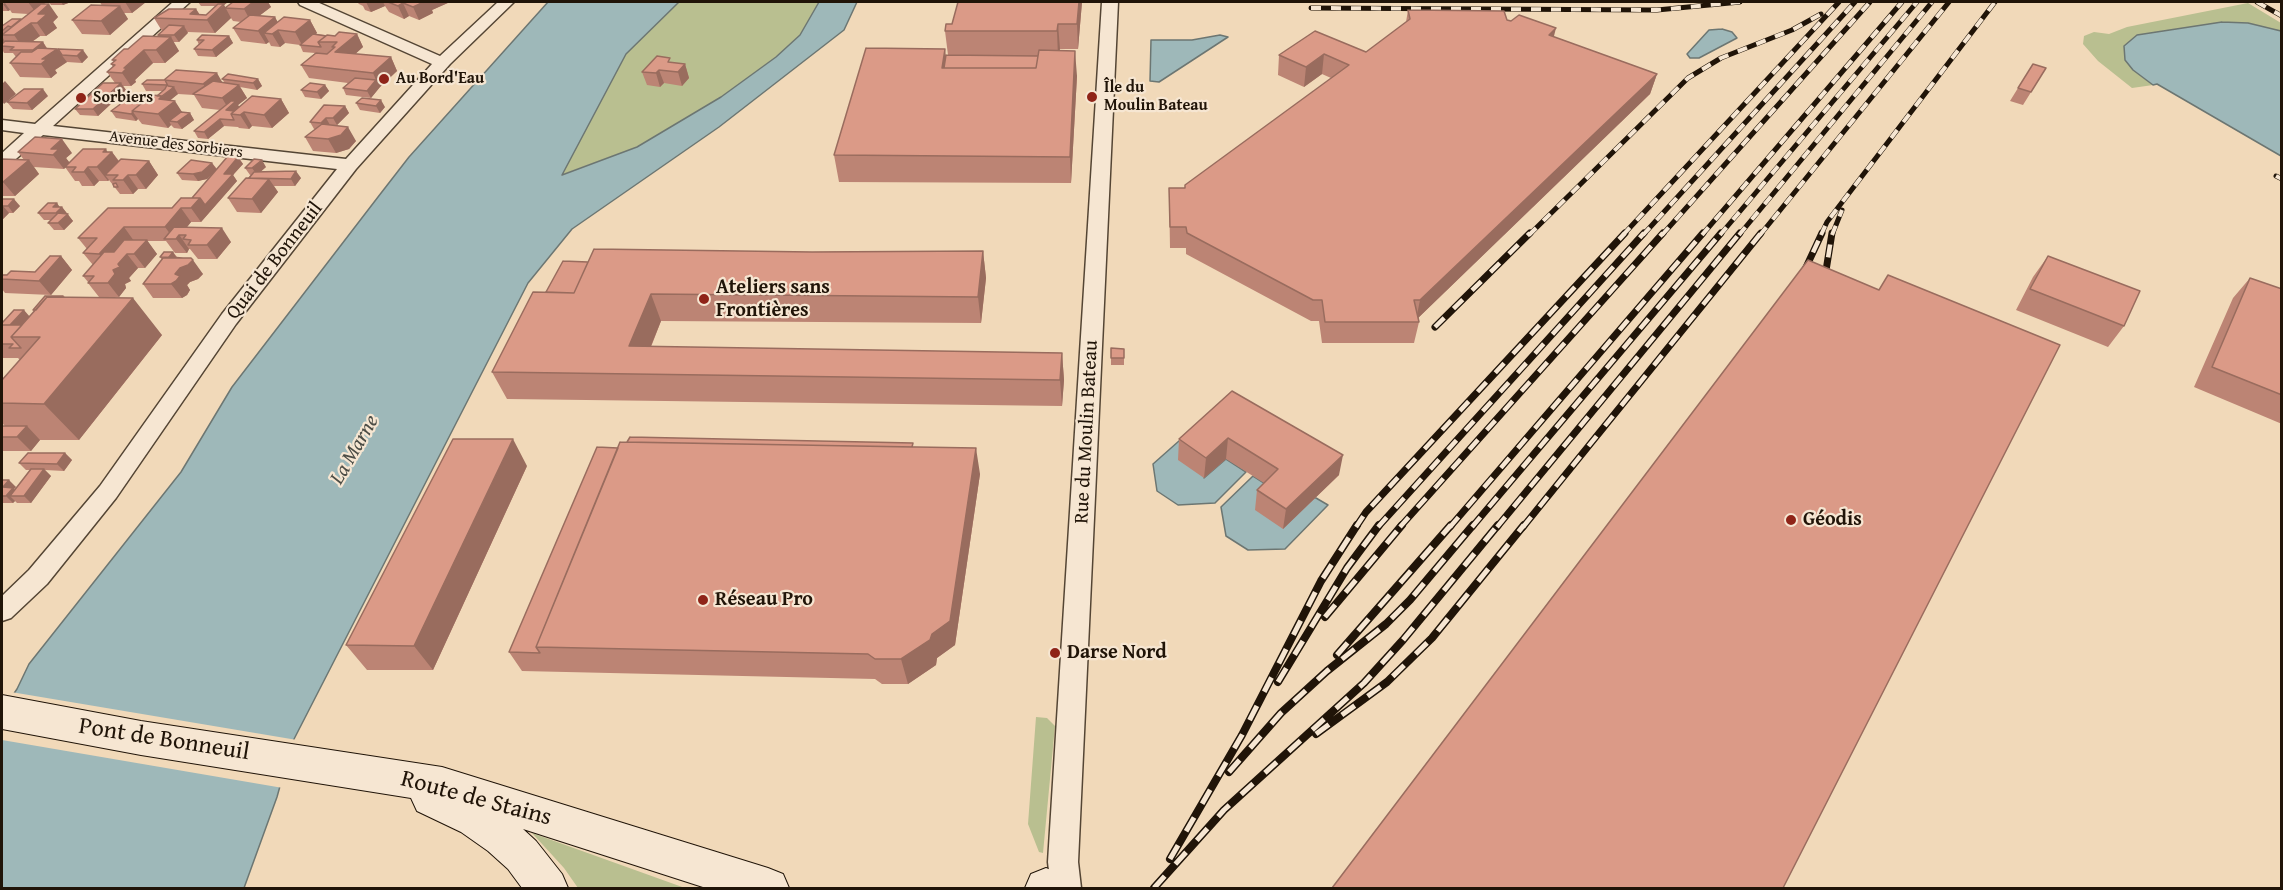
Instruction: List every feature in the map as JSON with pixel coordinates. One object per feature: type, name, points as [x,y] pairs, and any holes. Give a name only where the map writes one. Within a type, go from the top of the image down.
[{"type":"main road","name":"Pont de Bonneuil","points":[[2,712],[141,738],[326,767]]},
{"type":"main road","name":"Route de Stains","points":[[326,767],[418,794],[475,819],[502,837],[522,855],[547,888]]},
{"type":"main road","name":"Route de Stains","points":[[326,767],[442,785],[768,888]]},
{"type":"street","points":[[2,162],[182,2]]},
{"type":"street","points":[[305,2],[431,59],[444,61]]},
{"type":"street","name":"Quai de Bonneuil","points":[[2,611],[38,577],[108,492],[229,319],[350,165],[444,61],[506,2]]},
{"type":"street","name":"Rue du Moulin Bateau","points":[[1054,883],[1110,2]]},
{"type":"street","name":"Avenue des Sorbiers","points":[[2,125],[350,165]]},
{"type":"street","name":"Quai de Bonneuil","points":[[2,590],[69,540]]},
{"type":"green space","points":[[679,2],[819,2],[800,35],[776,57],[721,97],[637,147],[561,175],[626,54]]},
{"type":"green space","points":[[2248,3],[2281,23],[2281,31],[2248,23],[2222,22],[2185,29],[2141,76],[2153,85],[2132,88],[2098,61],[2083,44],[2084,36],[2094,32],[2109,34],[2127,27]]},
{"type":"green space","points":[[1036,717],[1047,718],[1055,726],[1043,853],[1039,852],[1028,824]]},
{"type":"green space","points":[[532,833],[685,888],[578,888],[564,868]]},
{"type":"water","name":"La Marne","points":[[548,2],[679,2],[626,54],[562,175],[637,147],[721,97],[776,57],[800,35],[819,2],[857,2],[844,30],[719,127],[572,229],[528,283],[292,743],[277,797],[244,888],[2,888],[2,711],[17,689],[29,664],[181,472],[232,387],[409,157]]},
{"type":"water","points":[[2222,22],[2248,23],[2281,31],[2281,156],[2157,84],[2153,85],[2133,70],[2125,60],[2124,46],[2137,35]]},
{"type":"water","points":[[1722,29],[1732,32],[1737,38],[1699,58],[1690,58],[1687,54],[1709,30]]},
{"type":"water","points":[[1220,35],[1228,37],[1159,82],[1150,81],[1151,40],[1192,40]]},
{"type":"water","points":[[1197,425],[1204,478],[1226,459],[1246,472],[1215,503],[1178,505],[1157,491],[1153,464]]},
{"type":"water","points":[[1253,476],[1275,490],[1316,498],[1328,505],[1285,549],[1248,550],[1226,536],[1221,507]]},
{"type":"pier","points":[[11,692],[297,740],[283,788],[2,740],[2,706]]},
{"type":"building","points":[[233,2],[253,2],[244,9],[225,8]]},
{"type":"building","points":[[388,2],[424,2],[413,7],[403,3],[398,6]]},
{"type":"building","points":[[958,2],[1079,2],[1077,24],[1058,24],[1057,31],[945,31],[946,24],[952,24]]},
{"type":"building","points":[[41,4],[49,4],[38,14],[47,14],[37,23],[31,23],[14,35],[2,35]]},
{"type":"building","points":[[218,4],[224,4],[207,20],[154,18],[169,9],[196,9],[190,14],[206,15]]},
{"type":"building","points":[[91,5],[120,6],[101,21],[72,20]]},
{"type":"building","points":[[1408,10],[1504,11],[1507,20],[1511,21],[1519,15],[1556,28],[1549,35],[1657,74],[1420,300],[1414,300],[1419,322],[1325,322],[1322,300],[1313,300],[1187,233],[1186,227],[1170,227],[1169,188],[1185,188],[1185,185],[1349,65],[1324,54],[1306,67],[1279,55],[1315,31],[1366,52],[1410,19]]},
{"type":"building","points":[[250,15],[275,17],[258,31],[233,28]]},
{"type":"building","points":[[284,17],[310,20],[295,32],[278,30],[272,34],[264,33]]},
{"type":"building","points":[[12,19],[21,19],[2,31],[2,26]]},
{"type":"building","points":[[169,25],[184,26],[174,35],[158,35]]},
{"type":"building","points":[[339,32],[357,34],[335,52],[391,57],[373,73],[301,65],[316,53],[327,54],[337,42],[318,42],[327,35],[335,36]]},
{"type":"building","points":[[313,34],[326,36],[318,42],[321,47],[300,45]]},
{"type":"building","points":[[202,35],[229,36],[212,50],[194,49],[204,40],[197,40]]},
{"type":"building","points":[[143,36],[171,37],[156,50],[144,50],[124,68],[127,68],[122,73],[107,72],[115,65],[111,64],[116,60],[112,60]]},
{"type":"building","points":[[5,41],[43,42],[33,50],[10,50],[14,47],[2,46]]},
{"type":"building","points":[[38,48],[57,49],[42,59],[47,59],[41,64],[10,63],[21,52],[32,52]]},
{"type":"building","points":[[866,48],[945,49],[942,68],[1036,68],[1039,50],[1075,51],[1070,157],[834,155]]},
{"type":"building","points":[[58,49],[83,50],[77,56],[62,55]]},
{"type":"building","points":[[946,55],[1038,56],[1036,68],[944,68]]},
{"type":"building","points":[[657,56],[670,58],[668,62],[685,64],[678,72],[659,70],[656,73],[642,72]]},
{"type":"building","points":[[2033,64],[2046,68],[2031,92],[2018,88]]},
{"type":"building","points":[[176,70],[217,73],[203,84],[164,80]]},
{"type":"building","points":[[228,74],[258,79],[253,83],[222,79]]},
{"type":"building","points":[[355,78],[376,80],[367,91],[343,88]]},
{"type":"building","points":[[147,80],[165,80],[168,86],[174,87],[162,96],[157,96],[167,85],[142,84]]},
{"type":"building","points":[[213,81],[239,85],[222,98],[193,94]]},
{"type":"building","points":[[103,83],[121,83],[93,109],[75,109]]},
{"type":"building","points":[[310,83],[325,85],[317,92],[301,90]]},
{"type":"building","points":[[24,89],[43,89],[27,103],[7,102]]},
{"type":"building","points":[[152,95],[162,96],[159,99],[175,101],[158,114],[132,111]]},
{"type":"building","points":[[252,96],[281,99],[264,115],[244,112],[240,115],[231,114]]},
{"type":"building","points":[[362,98],[381,100],[376,106],[356,103]]},
{"type":"building","points":[[126,100],[143,102],[131,114],[111,111]]},
{"type":"building","points":[[231,101],[236,101],[226,110],[234,111],[231,114],[234,120],[220,119],[204,132],[194,131]]},
{"type":"building","points":[[324,105],[345,106],[333,118],[326,118],[321,123],[310,122]]},
{"type":"building","points":[[181,112],[190,113],[177,122],[169,121]]},
{"type":"building","points":[[322,124],[348,127],[341,135],[328,139],[305,137]]},
{"type":"building","points":[[35,137],[62,139],[51,149],[59,149],[53,155],[18,152]]},
{"type":"building","points":[[83,149],[106,149],[103,152],[112,152],[97,167],[88,167],[84,172],[72,172],[76,167],[65,167]]},
{"type":"building","points":[[228,156],[238,157],[224,174],[233,174],[205,205],[200,198],[192,198]]},
{"type":"building","points":[[2,159],[29,160],[2,182]]},
{"type":"building","points":[[121,159],[149,161],[136,175],[128,175],[123,180],[113,180],[118,175],[105,175]]},
{"type":"building","points":[[254,159],[262,160],[252,168],[245,168]]},
{"type":"building","points":[[191,160],[212,163],[202,172],[177,173]]},
{"type":"building","points":[[296,171],[291,179],[249,178],[254,172]]},
{"type":"building","points":[[246,178],[269,179],[252,199],[228,198]]},
{"type":"building","points":[[181,198],[200,198],[191,208],[181,208],[165,227],[124,227],[99,254],[83,253],[97,238],[78,238],[108,208],[172,208]]},
{"type":"building","points":[[2,199],[14,199],[8,206],[2,208]]},
{"type":"building","points":[[48,203],[57,203],[53,207],[62,207],[56,213],[38,213]]},
{"type":"building","points":[[58,213],[68,214],[58,223],[48,223]]},
{"type":"building","points":[[174,227],[222,228],[207,245],[188,245],[191,240],[183,239],[186,235],[179,235],[176,239],[164,239]]},
{"type":"building","points":[[124,240],[147,240],[134,254],[127,254],[118,264],[120,267],[113,270],[115,274],[108,283],[88,283],[94,276],[83,276],[104,252],[114,252]]},
{"type":"building","points":[[594,249],[812,252],[983,251],[978,297],[651,294],[629,346],[1062,353],[1060,380],[492,372],[533,292],[574,293]]},
{"type":"building","points":[[164,252],[173,252],[169,257],[183,258],[160,257]]},
{"type":"building","points":[[50,256],[61,256],[39,281],[2,279],[2,275],[7,275],[11,271],[35,272]]},
{"type":"building","points":[[2048,256],[2140,291],[2124,326],[2030,289]]},
{"type":"building","points":[[163,258],[191,258],[193,260],[180,268],[175,274],[180,276],[171,284],[143,284]]},
{"type":"building","name":"Géodis","points":[[1808,260],[1879,290],[1888,275],[2060,345],[1783,888],[1332,888]]},
{"type":"building","points":[[563,261],[588,262],[574,293],[546,292]]},
{"type":"building","points":[[2250,278],[2282,289],[2282,395],[2212,367]]},
{"type":"building","points":[[45,296],[63,297],[47,297],[36,310],[33,310]]},
{"type":"building","points":[[47,297],[133,298],[44,404],[2,403],[2,380],[40,337],[11,337]]},
{"type":"building","points":[[14,310],[24,310],[10,325],[2,325],[2,323]]},
{"type":"building","points":[[2,325],[22,325],[11,337],[21,348],[9,348],[13,344],[2,344]]},
{"type":"building","points":[[1111,348],[1124,349],[1124,358],[1111,358]]},
{"type":"building","points":[[1232,391],[1343,455],[1286,509],[1257,490],[1278,469],[1228,438],[1206,458],[1179,439]]},
{"type":"building","points":[[2,426],[27,426],[17,437],[2,437]]},
{"type":"building","points":[[630,437],[913,443],[912,447],[627,442]]},
{"type":"building","points":[[453,439],[513,439],[414,646],[346,645]]},
{"type":"building","points":[[620,442],[976,448],[950,621],[932,634],[930,640],[901,659],[875,659],[868,654],[536,647]]},
{"type":"building","points":[[597,447],[618,448],[536,647],[540,653],[509,652]]},
{"type":"building","points":[[28,453],[65,453],[57,464],[19,463]]},
{"type":"building","points":[[31,469],[44,469],[24,496],[10,496]]},
{"type":"building","points":[[2,480],[9,480],[3,487],[13,488],[6,496],[2,496]]},
{"type":"railway","points":[[1311,8],[1657,10],[1740,2]]},
{"type":"railway","points":[[1623,235],[1839,2]]},
{"type":"railway","points":[[1643,235],[1855,2]]},
{"type":"railway","points":[[1662,235],[1870,2]]},
{"type":"railway","points":[[1702,235],[1902,2]]},
{"type":"railway","points":[[1720,235],[1917,2]]},
{"type":"railway","points":[[1739,235],[1932,2]]},
{"type":"railway","points":[[1760,235],[1949,2]]},
{"type":"railway","points":[[1821,235],[1827,222],[1995,2]]},
{"type":"railway","points":[[2257,2],[2282,16]]},
{"type":"railway","points":[[1529,235],[1688,78],[1721,58],[1792,30],[1821,14]]},
{"type":"railway","points":[[2276,176],[2282,179]]},
{"type":"railway","points":[[1832,235],[1842,210]]},
{"type":"railway","points":[[1435,327],[1530,233]]},
{"type":"railway","points":[[1356,527],[1366,512],[1625,233]]},
{"type":"railway","points":[[1378,527],[1644,233]]},
{"type":"railway","points":[[1400,527],[1663,233]]},
{"type":"railway","points":[[1450,527],[1703,233]]},
{"type":"railway","points":[[1472,527],[1721,233]]},
{"type":"railway","points":[[1497,527],[1740,233]]},
{"type":"railway","points":[[1523,527],[1761,233]]},
{"type":"railway","points":[[1802,276],[1822,233]]},
{"type":"railway","points":[[1824,283],[1832,233]]},
{"type":"railway","points":[[1170,859],[1242,735],[1321,581],[1357,525]]},
{"type":"railway","points":[[1278,682],[1347,568],[1379,525]]},
{"type":"railway","points":[[1325,617],[1402,525]]},
{"type":"railway","points":[[1337,655],[1451,525]]},
{"type":"railway","points":[[1229,772],[1281,713],[1327,671],[1386,624],[1410,600],[1473,525]]},
{"type":"railway","points":[[1154,888],[1224,810],[1364,683],[1403,640],[1498,525]]},
{"type":"railway","points":[[1316,734],[1387,682],[1432,638],[1524,525]]},
{"type":"place","name":"Au Bord'Eau","points":[[384,79]]},
{"type":"place","name":"Île du Moulin Bateau","points":[[1092,97]]},
{"type":"place","name":"Sorbiers","points":[[81,98]]},
{"type":"place","name":"Ateliers sans Frontières","points":[[704,299]]},
{"type":"place","name":"Géodis","points":[[1791,520]]},
{"type":"place","name":"Réseau Pro","points":[[703,600]]},
{"type":"place","name":"Darse Nord","points":[[1055,653]]}]
